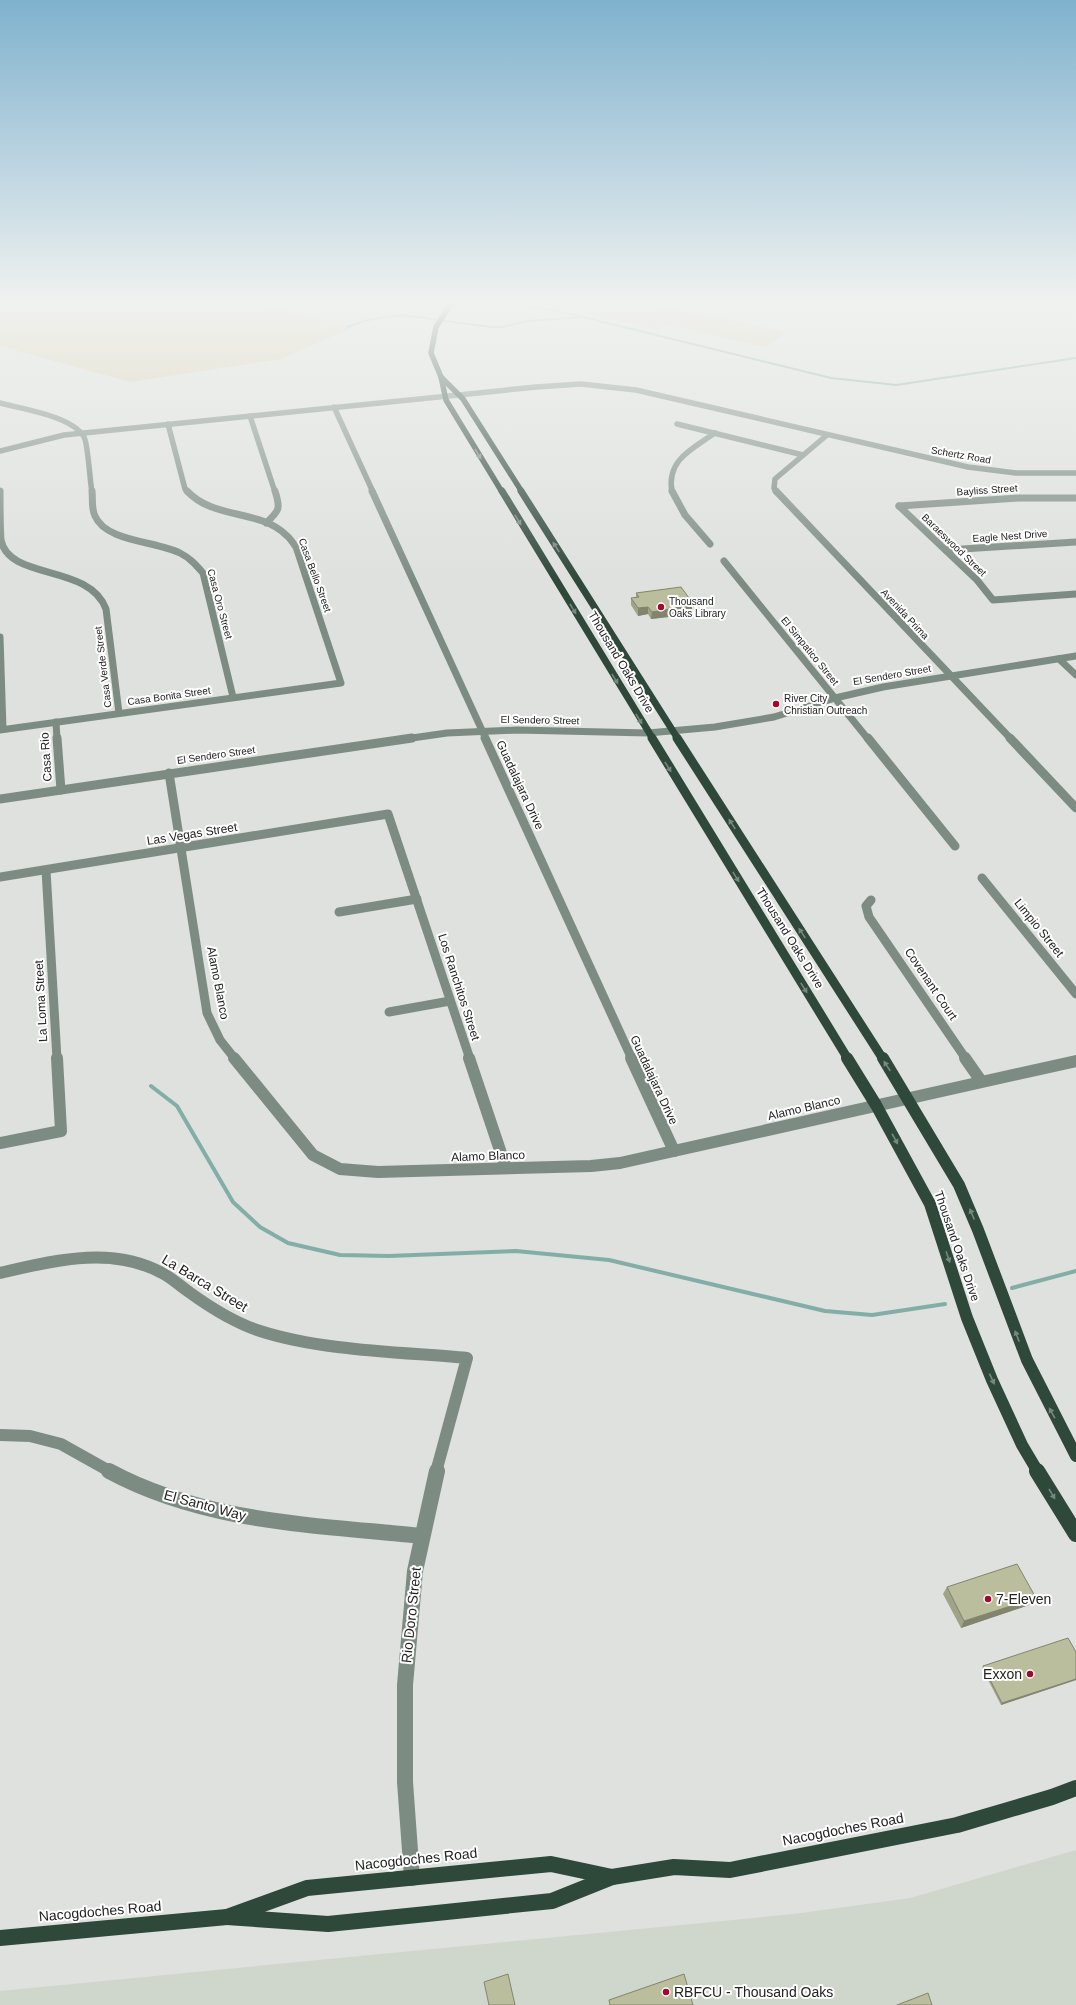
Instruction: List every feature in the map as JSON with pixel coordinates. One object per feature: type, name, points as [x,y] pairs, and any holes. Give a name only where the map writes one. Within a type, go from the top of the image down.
[{"type":"main road","name":"Thousand Oaks Drive","points":[[461,395],[673,732],[908,1099],[963,1193],[978,1227],[989,1264],[1021,1347],[1050,1408],[1076,1456]]},
{"type":"main road","name":"Thousand Oaks Drive","points":[[444,397],[876,1105],[930,1204],[954,1273],[967,1318],[988,1371],[1022,1445],[1076,1534]]},
{"type":"main road","name":"Nacogdoches Road","points":[[0,1938],[227,1917],[328,1924],[552,1901],[612,1877],[674,1867],[730,1870],[957,1825],[1052,1798],[1076,1788]]},
{"type":"main road","name":"Nacogdoches Road","points":[[227,1917],[307,1888],[551,1864],[612,1877]]},
{"type":"street","name":"Schertz Road","points":[[0,451],[42,439],[82,433],[465,395]]},
{"type":"street","name":"Schertz Road","points":[[655,395],[968,467],[1022,473],[1076,473]]},
{"type":"street","points":[[0,403],[66,423],[82,433]]},
{"type":"street","name":"Guadalajara Drive","points":[[334,407],[674,1151]]},
{"type":"street","points":[[250,416],[280,504],[277,513],[266,523]]},
{"type":"street","name":"Casa Bello Street","points":[[168,424],[185,489],[190,496],[199,502],[216,509],[266,523],[286,534],[296,547],[341,682]]},
{"type":"street","points":[[677,424],[803,455]]},
{"type":"street","name":"Casa Oro Street","points":[[82,433],[85,438],[94,515],[99,522],[113,532],[182,553],[193,560],[201,569],[233,697]]},
{"type":"street","points":[[710,544],[675,500],[670,486],[672,472],[681,459],[714,433]]},
{"type":"street","name":"Avenida Prima","points":[[826,435],[775,479],[774,488],[778,495],[1076,808]]},
{"type":"street","name":"Casa Verde Street","points":[[0,491],[1,541],[2,547],[7,554],[28,566],[85,584],[91,587],[102,600],[106,609],[118,713]]},
{"type":"street","name":"Bayliss Street","points":[[899,506],[1019,498],[1076,498]]},
{"type":"street","name":"Baraeswood Street","points":[[899,506],[977,580],[993,600],[1076,594]]},
{"type":"street","name":"Eagle Nest Drive","points":[[946,550],[1076,542]]},
{"type":"street","name":"El Simpatico Street","points":[[724,561],[955,846]]},
{"type":"street","points":[[0,637],[2,730]]},
{"type":"street","name":"El Sendero Street","points":[[0,799],[447,733],[540,730],[648,733],[673,732],[774,717],[835,698],[883,687],[1076,656]]},
{"type":"street","points":[[1059,659],[1076,675]]},
{"type":"street","name":"Casa Bonita Street","points":[[2,730],[341,682]]},
{"type":"street","name":"Casa Rio","points":[[56,722],[61,790]]},
{"type":"street","name":"Alamo Blanco","points":[[169,773],[208,1013],[214,1030],[220,1040],[313,1155],[340,1169],[358,1172],[592,1166],[626,1162],[908,1099],[981,1081],[1076,1061]]},
{"type":"street","name":"Las Vegas Street","points":[[0,877],[182,849],[388,814]]},
{"type":"street","name":"Los Ranchitos Street","points":[[388,814],[506,1168]]},
{"type":"street","name":"La Loma Street","points":[[0,1143],[61,1131],[46,870]]},
{"type":"street","name":"Limpio Street","points":[[982,878],[1076,994]]},
{"type":"street","points":[[339,912],[417,898]]},
{"type":"street","name":"Covenant Court","points":[[871,900],[866,906],[869,917],[981,1081]]},
{"type":"street","points":[[389,1012],[450,1001]]},
{"type":"street","name":"La Barca Street","points":[[0,1273],[52,1261],[85,1256],[112,1257],[138,1263],[161,1272],[199,1299],[232,1319],[260,1331],[317,1344],[467,1358]]},
{"type":"street","name":"Rio Doro Street","points":[[412,1878],[406,1837],[404,1712],[405,1670],[416,1564],[438,1464],[467,1358]]},
{"type":"street","name":"El Santo Way","points":[[0,1435],[30,1436],[61,1444],[130,1481],[169,1497],[218,1511],[256,1519],[422,1536]]},
{"type":"shaded area","points":[[1076,1850],[1076,2005],[0,2005],[0,1991],[794,1914],[910,1898]]},
{"type":"building","points":[[681,587],[692,602],[675,604],[677,608],[652,612],[648,607],[638,608],[631,598],[639,597],[636,593]]},
{"type":"building","name":"7-Eleven","points":[[1017,1564],[1036,1598],[964,1621],[947,1587]]},
{"type":"building","name":"Exxon","points":[[1068,1638],[1076,1652],[1076,1679],[1002,1703],[983,1666]]},
{"type":"building","points":[[508,1974],[515,2005],[489,2005],[484,1982]]},
{"type":"building","name":"RBFCU - Thousand Oaks","points":[[684,1974],[693,2005],[610,2005],[609,2000]]},
{"type":"building","points":[[928,1993],[932,2005],[897,2005]]},
{"type":"waterway","points":[[151,1086],[177,1106],[233,1202],[260,1227],[288,1243],[340,1255],[389,1256],[516,1251],[609,1260],[825,1311],[872,1315],[945,1304]]},
{"type":"waterway","points":[[1012,1288],[1076,1271]]},
{"type":"place","name":"Thousand Oaks Library","points":[[661,607]]},
{"type":"place","name":"River City Christian Outreach","points":[[776,704]]},
{"type":"place","name":"7-Eleven","points":[[988,1599]]},
{"type":"place","name":"Exxon","points":[[1030,1674]]},
{"type":"place","name":"RBFCU - Thousand Oaks","points":[[666,1992]]}]
